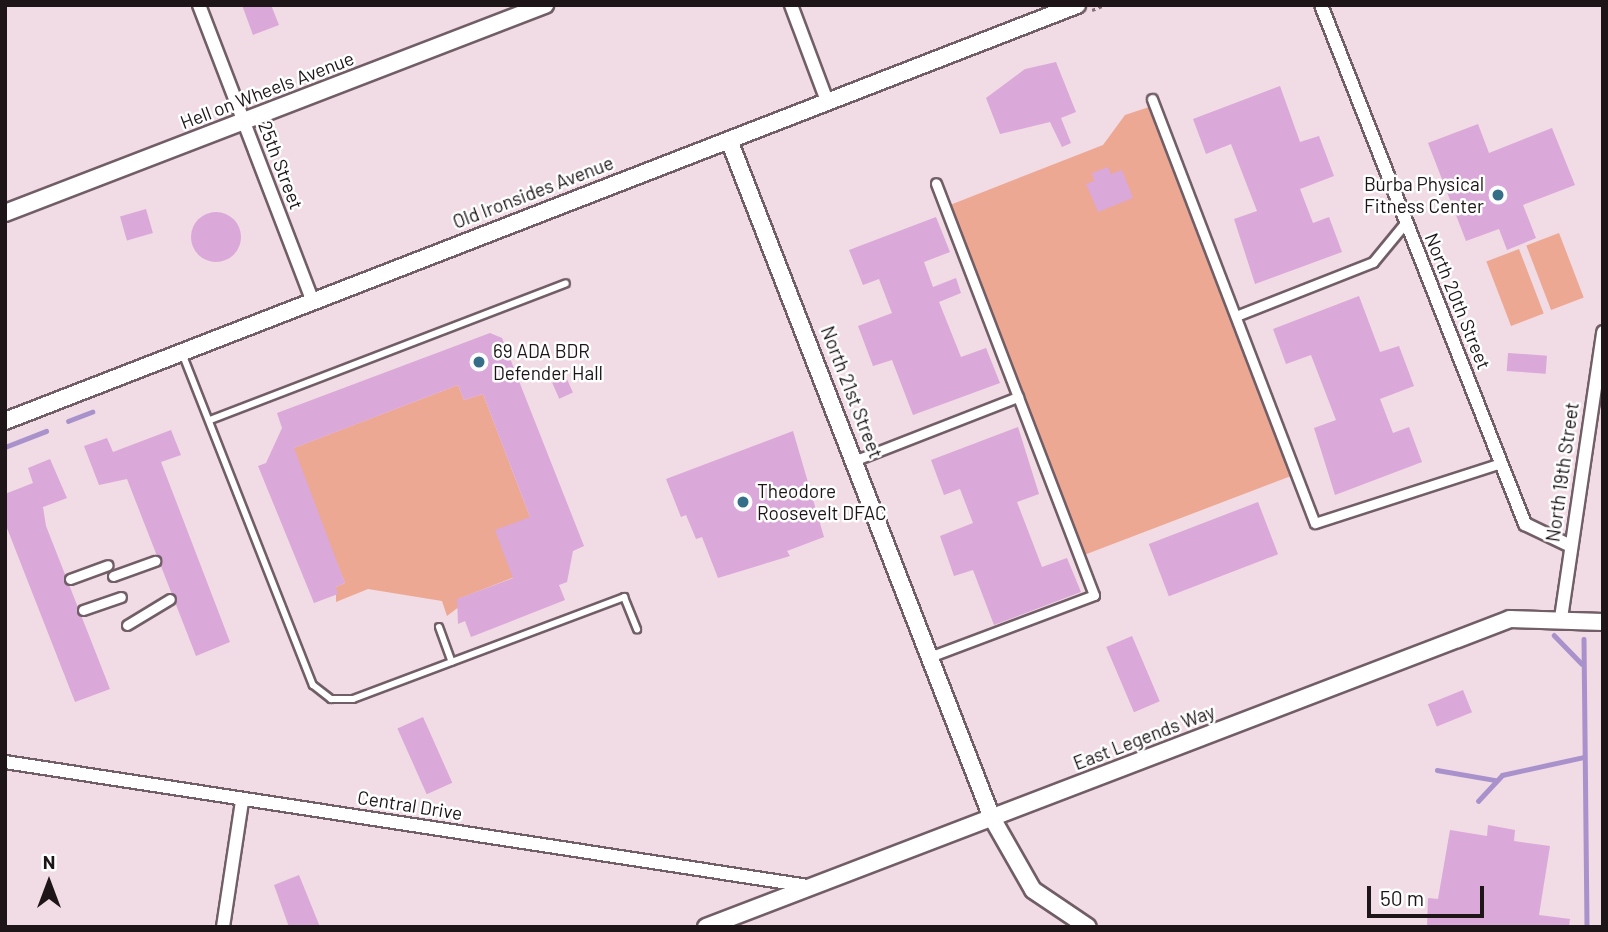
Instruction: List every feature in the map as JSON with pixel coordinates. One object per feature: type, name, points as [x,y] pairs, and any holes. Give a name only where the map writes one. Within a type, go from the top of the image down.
[{"type":"street","name":"25th Street","points":[[199,5],[312,300]]},
{"type":"street","name":"Hell on Wheels Avenue","points":[[5,213],[545,5]]},
{"type":"street","points":[[791,5],[827,101]]},
{"type":"street","name":"Old Ironsides Avenue","points":[[5,421],[1077,5]]},
{"type":"street","name":"North 20th Street","points":[[1321,5],[1525,524],[1571,546]]},
{"type":"street","points":[[1152,99],[1315,523],[1501,463]]},
{"type":"street","name":"North 21st Street","points":[[729,139],[932,656],[992,818]]},
{"type":"street","points":[[932,656],[1094,595],[936,183]]},
{"type":"street","points":[[1236,316],[1373,262],[1406,222]]},
{"type":"street","name":"North 19th Street","points":[[1561,618],[1603,332]]},
{"type":"street","points":[[856,460],[1018,397]]},
{"type":"street","points":[[113,576],[155,561]]},
{"type":"street","points":[[70,579],[108,565]]},
{"type":"street","points":[[83,610],[121,597]]},
{"type":"street","points":[[127,625],[170,598]]},
{"type":"street","name":"East Legends Way","points":[[706,927],[1510,619],[1561,618],[1603,622]]},
{"type":"street","name":"Central Drive","points":[[5,762],[242,801],[808,886]]},
{"type":"street","points":[[223,927],[242,801]]},
{"type":"street","points":[[992,818],[1033,890],[1088,927]]},
{"type":"lane","points":[[210,420],[566,284]]},
{"type":"lane","points":[[181,351],[313,685],[331,699],[353,699],[624,597],[637,631]]},
{"type":"lane","points":[[439,627],[452,662]]},
{"type":"shaded area","points":[[1149,107],[1291,476],[1084,555],[950,205],[1103,145],[1125,115]]},
{"type":"shaded area","points":[[1559,233],[1584,297],[1551,310],[1526,246]]},
{"type":"shaded area","points":[[1519,249],[1544,313],[1511,326],[1486,262]]},
{"type":"shaded area","points":[[458,385],[464,400],[483,394],[548,564],[458,599],[460,606],[447,616],[442,601],[368,589],[336,602],[336,587],[345,583],[291,449]]},
{"type":"building","points":[[242,5],[271,5],[279,25],[253,35]]},
{"type":"building","points":[[1056,62],[1076,112],[1061,118],[1071,143],[1062,147],[1050,122],[1000,134],[986,98],[1025,69]]},
{"type":"building","points":[[1280,86],[1300,142],[1319,136],[1334,176],[1300,189],[1313,223],[1329,217],[1342,252],[1255,284],[1234,219],[1257,211],[1231,144],[1206,154],[1193,119]]},
{"type":"building","name":"Burba Physical Fitness Center","points":[[1478,124],[1489,153],[1552,128],[1575,185],[1523,205],[1536,238],[1507,250],[1499,229],[1466,241],[1428,143]]},
{"type":"building","points":[[1108,167],[1111,174],[1122,170],[1133,198],[1098,212],[1086,184],[1094,181],[1092,173]]},
{"type":"building","points":[[146,209],[153,233],[127,240],[120,216]]},
{"type":"building","points":[[206,213],[226,213],[240,227],[240,247],[226,261],[206,261],[192,247],[192,227]]},
{"type":"building","points":[[936,217],[950,252],[924,262],[933,287],[956,278],[961,293],[939,302],[961,357],[986,348],[1000,383],[913,415],[892,360],[873,366],[858,326],[892,313],[879,279],[863,285],[849,250]]},
{"type":"building","points":[[1359,296],[1380,352],[1399,346],[1414,386],[1380,399],[1393,433],[1409,427],[1422,462],[1335,495],[1314,428],[1336,420],[1311,355],[1286,364],[1273,329]]},
{"type":"building","points":[[490,333],[502,338],[584,546],[573,551],[567,582],[559,585],[565,600],[471,637],[465,621],[458,624],[457,599],[513,578],[495,530],[530,517],[483,394],[464,400],[458,385],[294,448],[345,583],[336,587],[338,594],[314,603],[258,466],[266,463],[282,428],[277,413]]},
{"type":"building","points":[[1508,353],[1547,356],[1546,374],[1507,371]]},
{"type":"building","points":[[566,377],[573,393],[559,399],[552,383]]},
{"type":"building","points":[[1018,427],[1039,494],[1017,502],[1042,567],[1067,558],[1081,592],[994,625],[973,570],[954,576],[940,536],[973,523],[960,489],[944,495],[931,460]]},
{"type":"building","points":[[171,430],[181,455],[161,462],[230,642],[196,656],[127,479],[99,485],[84,446],[107,438],[113,452]]},
{"type":"building","name":"Theodore Roosevelt DFAC","points":[[793,431],[824,537],[787,551],[790,556],[718,578],[702,537],[696,539],[686,515],[681,517],[666,479]]},
{"type":"building","points":[[50,459],[67,498],[43,507],[46,526],[110,689],[75,702],[5,523],[5,494],[33,483],[28,468]]},
{"type":"building","points":[[1258,502],[1278,554],[1169,596],[1149,544]]},
{"type":"building","points":[[1132,636],[1160,701],[1134,712],[1106,647]]},
{"type":"building","points":[[1463,690],[1472,712],[1437,726],[1428,704]]},
{"type":"building","points":[[423,717],[452,783],[427,794],[397,728]]},
{"type":"building","points":[[1488,825],[1515,830],[1514,841],[1550,846],[1539,915],[1570,919],[1569,927],[1427,927],[1428,898],[1438,899],[1450,830],[1487,836]]},
{"type":"building","points":[[299,875],[320,927],[289,927],[274,885]]},
{"type":"waterway","points":[[68,421],[92,412]]},
{"type":"waterway","points":[[5,447],[46,431]]},
{"type":"waterway","points":[[1554,635],[1582,664]]},
{"type":"waterway","points":[[1584,639],[1587,927]]},
{"type":"waterway","points":[[1478,801],[1502,775],[1584,757]]},
{"type":"waterway","points":[[1437,770],[1495,780]]},
{"type":"place","name":"Burba Physical Fitness Center","points":[[1498,195]]},
{"type":"place","name":"69 ADA BDR Defender Hall","points":[[479,362]]},
{"type":"place","name":"Theodore Roosevelt DFAC","points":[[743,502]]}]
